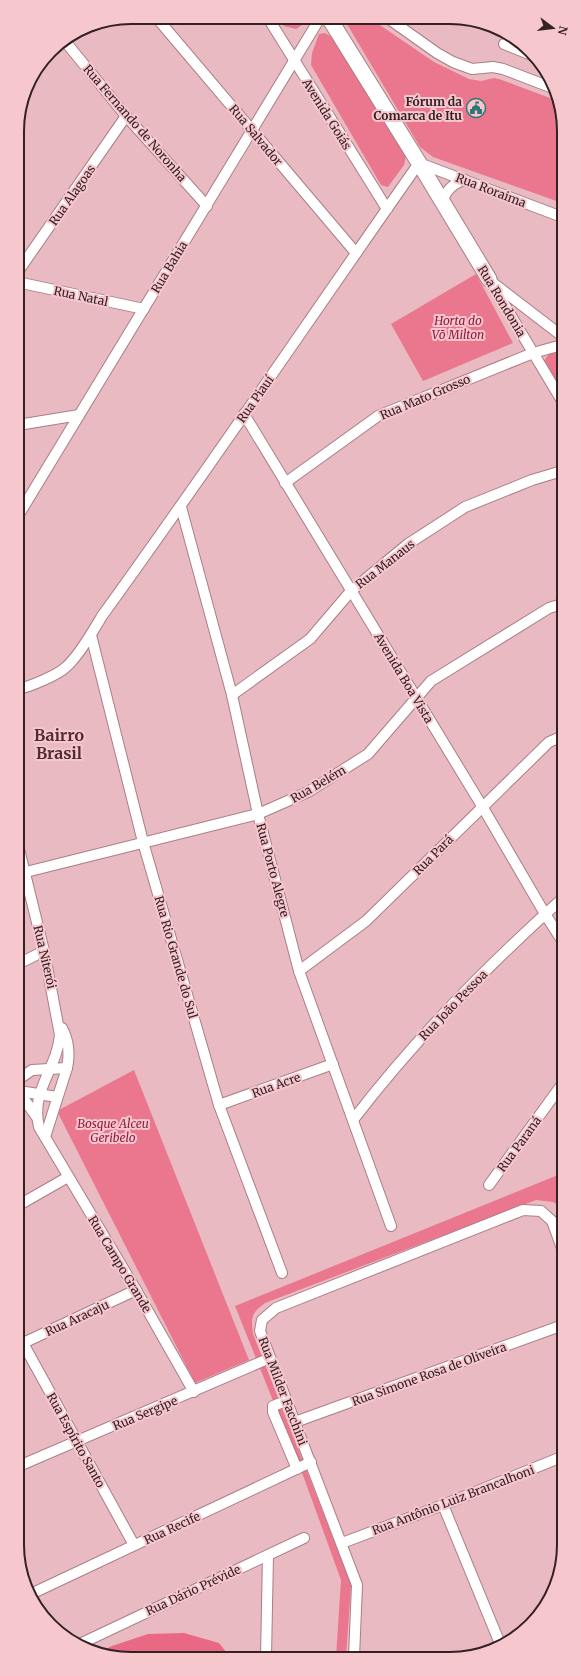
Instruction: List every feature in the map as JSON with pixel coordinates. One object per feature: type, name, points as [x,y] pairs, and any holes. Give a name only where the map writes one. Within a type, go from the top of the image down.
[{"type":"street","name":"Rua Salvador","points":[[162,24],[356,253]]},
{"type":"street","name":"Avenida Goiás","points":[[272,24],[387,209]]},
{"type":"street","name":"Rua Bahia","points":[[24,506],[317,24]]},
{"type":"street","points":[[334,24],[442,201],[450,188],[458,182],[465,180]]},
{"type":"street","points":[[397,24],[437,53],[454,62],[472,69],[493,67],[503,69],[547,86]]},
{"type":"street","name":"Rua Fernando de Noronha","points":[[68,44],[126,116],[206,206]]},
{"type":"street","points":[[504,44],[522,51]]},
{"type":"street","name":"Rua Alagoas","points":[[24,264],[126,116]]},
{"type":"street","name":"Rua Roraima","points":[[419,163],[557,215]]},
{"type":"street","name":"Rua Piauí","points":[[24,688],[66,668],[91,635],[102,616],[181,507],[419,163]]},
{"type":"street","name":"Rua Rondonia","points":[[442,201],[557,393]]},
{"type":"street","points":[[489,280],[557,332]]},
{"type":"street","name":"Rua Natal","points":[[24,283],[144,309]]},
{"type":"street","name":"Rua Mato Grosso","points":[[286,483],[378,416],[533,353],[557,346]]},
{"type":"street","name":"Avenida Boa Vista","points":[[244,414],[482,806],[557,933]]},
{"type":"street","points":[[24,424],[79,415]]},
{"type":"street","name":"Rua Manaus","points":[[232,695],[310,639],[351,591],[408,544],[465,507],[532,480],[557,472]]},
{"type":"street","name":"Rua Porto Alegre","points":[[181,507],[232,695],[258,814],[299,971],[391,1226]]},
{"type":"street","name":"Rua Belém","points":[[24,872],[258,814],[308,792],[368,754],[431,681],[548,608],[557,605]]},
{"type":"street","name":"Rua Rio Grande do Sul","points":[[91,635],[143,842],[219,1105],[282,1273]]},
{"type":"street","name":"Rua Pará","points":[[299,971],[366,921],[549,742],[557,739]]},
{"type":"street","name":"Rua Niterói","points":[[24,880],[44,951],[59,1023],[60,1035],[56,1058],[44,1081],[40,1094]]},
{"type":"street","name":"Rua João Pessoa","points":[[354,1120],[375,1092],[432,1024],[557,903]]},
{"type":"street","points":[[24,961],[44,951]]},
{"type":"street","name":"Rua Niterói","points":[[57,1098],[69,1057],[69,1045],[59,1023]]},
{"type":"street","name":"Rua Acre","points":[[219,1105],[333,1064]]},
{"type":"street","points":[[24,1076],[32,1070],[67,1068]]},
{"type":"street","name":"Rua Paraná","points":[[489,1185],[557,1091]]},
{"type":"street","points":[[24,1092],[57,1098],[45,1137]]},
{"type":"street","points":[[36,1116],[40,1094]]},
{"type":"street","name":"Rua Campo Grande","points":[[24,1098],[36,1116],[39,1127],[136,1290],[194,1392]]},
{"type":"street","points":[[24,1202],[68,1177]]},
{"type":"street","name":"Rua Milder Facchini","points":[[354,1652],[357,1585],[260,1331],[262,1320],[276,1308],[523,1210],[542,1211],[552,1221],[557,1235]]},
{"type":"street","name":"Rua Aracaju","points":[[24,1339],[136,1290]]},
{"type":"street","name":"Rua Simone Rosa de Oliveira","points":[[295,1422],[557,1328]]},
{"type":"street","name":"Rua Espírito Santo","points":[[24,1348],[134,1545]]},
{"type":"street","name":"Rua Sergipe","points":[[24,1464],[270,1358]]},
{"type":"street","points":[[286,1401],[273,1406],[273,1412],[297,1469]]},
{"type":"street","name":"Rua Antônio Luiz Brancalhoni","points":[[342,1543],[443,1505],[557,1459]]},
{"type":"street","name":"Rua Recife","points":[[35,1592],[310,1462]]},
{"type":"street","points":[[443,1505],[499,1640]]},
{"type":"street","name":"Rua Dário Prévide","points":[[84,1641],[304,1538]]},
{"type":"street","points":[[266,1652],[268,1555]]},
{"type":"green space","points":[[283,24],[302,24],[296,29],[284,26]]},
{"type":"green space","points":[[347,24],[378,24],[434,62],[469,79],[481,81],[494,78],[499,79],[552,99],[555,110],[557,131],[557,201],[433,157],[420,147]]},
{"type":"green space","points":[[325,33],[332,37],[406,156],[404,165],[388,187],[381,185],[311,65],[312,53],[319,34]]},
{"type":"green space","name":"Horta do Võ Milton","points":[[476,274],[513,343],[423,381],[391,324]]},
{"type":"green space","points":[[557,352],[557,389],[543,362],[549,354]]},
{"type":"green space","name":"Bosque Alceu Geribelo","points":[[134,1070],[249,1360],[195,1383],[57,1111]]},
{"type":"green space","points":[[557,1175],[557,1204],[553,1202],[536,1200],[265,1303],[253,1316],[253,1334],[351,1584],[346,1652],[336,1652],[341,1580],[304,1478],[235,1306]]},
{"type":"shaded area","points":[[184,1633],[219,1643],[226,1652],[124,1652],[106,1649],[148,1634]]},
{"type":"place","name":"Fórum da Comarca de Itu","points":[[476,108]]},
{"type":"district","name":"Bairro Brasil","points":[[59,744]]}]
